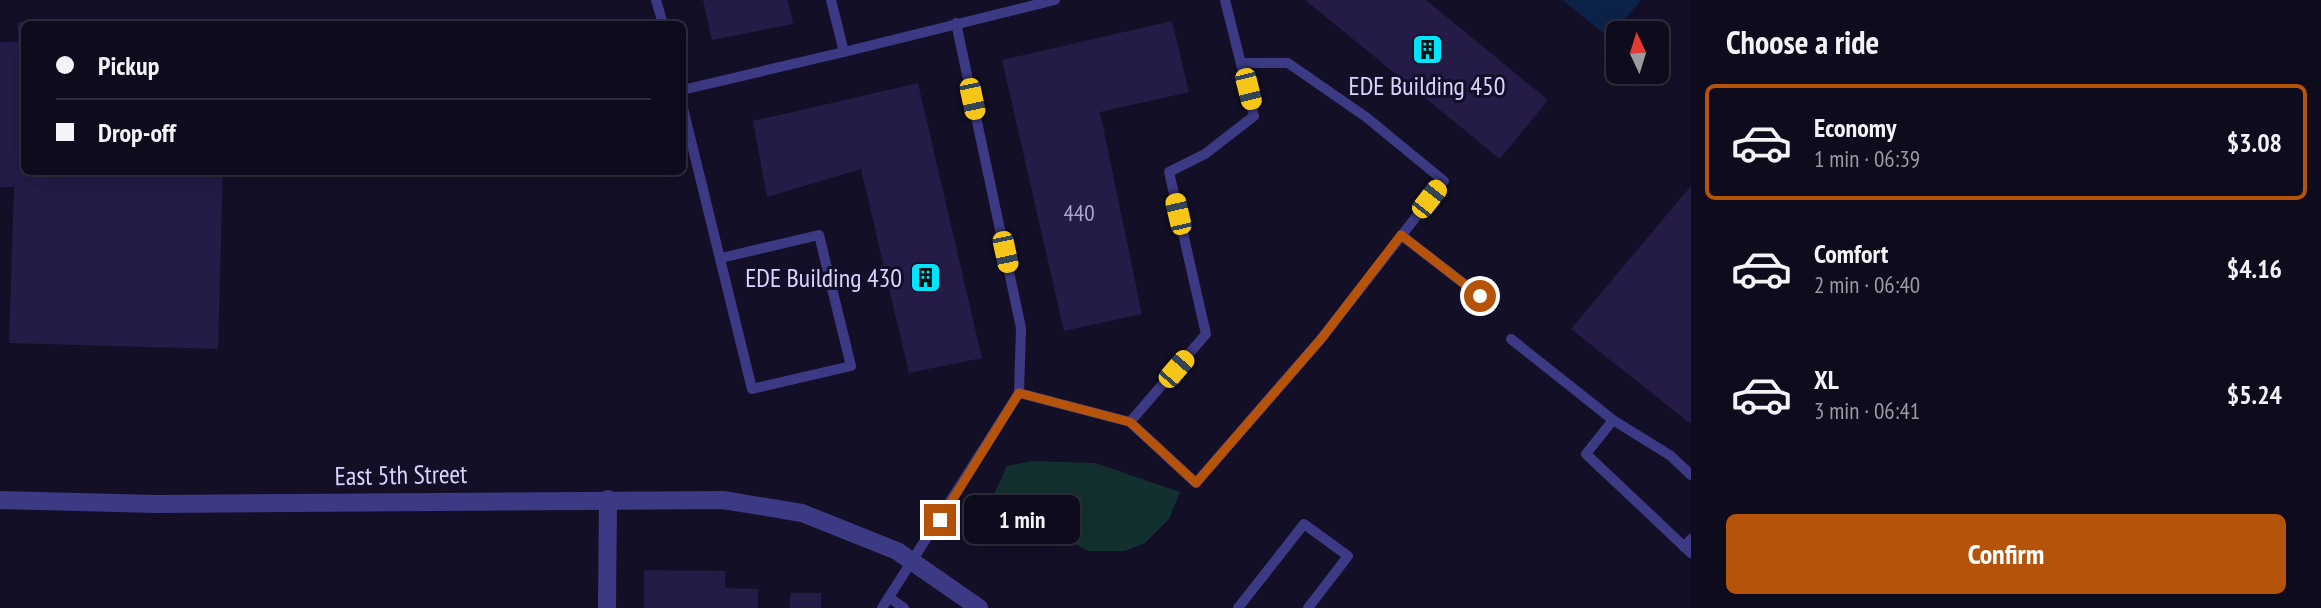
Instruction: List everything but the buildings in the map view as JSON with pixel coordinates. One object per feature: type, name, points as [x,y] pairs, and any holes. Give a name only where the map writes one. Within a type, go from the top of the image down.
[{"type":"street","points":[[607,608],[608,499]]},
{"type":"street","name":"East 5th Street","points":[[0,500],[156,504],[723,500],[802,513],[897,551],[979,608]]},
{"type":"lane","points":[[656,0],[662,21]]},
{"type":"lane","points":[[831,0],[844,51]]},
{"type":"lane","points":[[686,89],[1055,0]]},
{"type":"lane","points":[[1130,422],[1206,334],[1169,172],[1205,154],[1254,116],[1225,0]]},
{"type":"lane","points":[[882,608],[1019,393],[1021,328],[956,23]]},
{"type":"lane","points":[[1019,393],[1130,422],[1196,483],[1321,339],[1444,181],[1366,117],[1288,63],[1241,62]]},
{"type":"lane","points":[[686,120],[752,389],[851,366],[819,235],[721,258]]},
{"type":"lane","points":[[1401,235],[1480,296]]},
{"type":"lane","points":[[1511,339],[1613,420],[1671,456],[1691,475]]},
{"type":"lane","points":[[1613,420],[1586,454],[1689,546]]},
{"type":"lane","points":[[1238,608],[1304,524],[1349,556],[1308,608]]},
{"type":"lane","points":[[890,598],[904,608]]},
{"type":"green space","points":[[1032,461],[1095,463],[1180,492],[1169,519],[1145,543],[1125,551],[1088,551],[1061,536],[1020,538],[987,509],[1007,466]]},
{"type":"water","points":[[1563,0],[1641,0],[1624,21],[1606,21],[1604,34]]},
{"type":"place","name":"EDE Building 450","points":[[1427,50]]},
{"type":"place","name":"EDE Building 430","points":[[925,278]]},
{"type":"route","points":[[940,520],[1019,393],[1130,422],[1196,483],[1321,339],[1401,235],[1480,296]]}]
